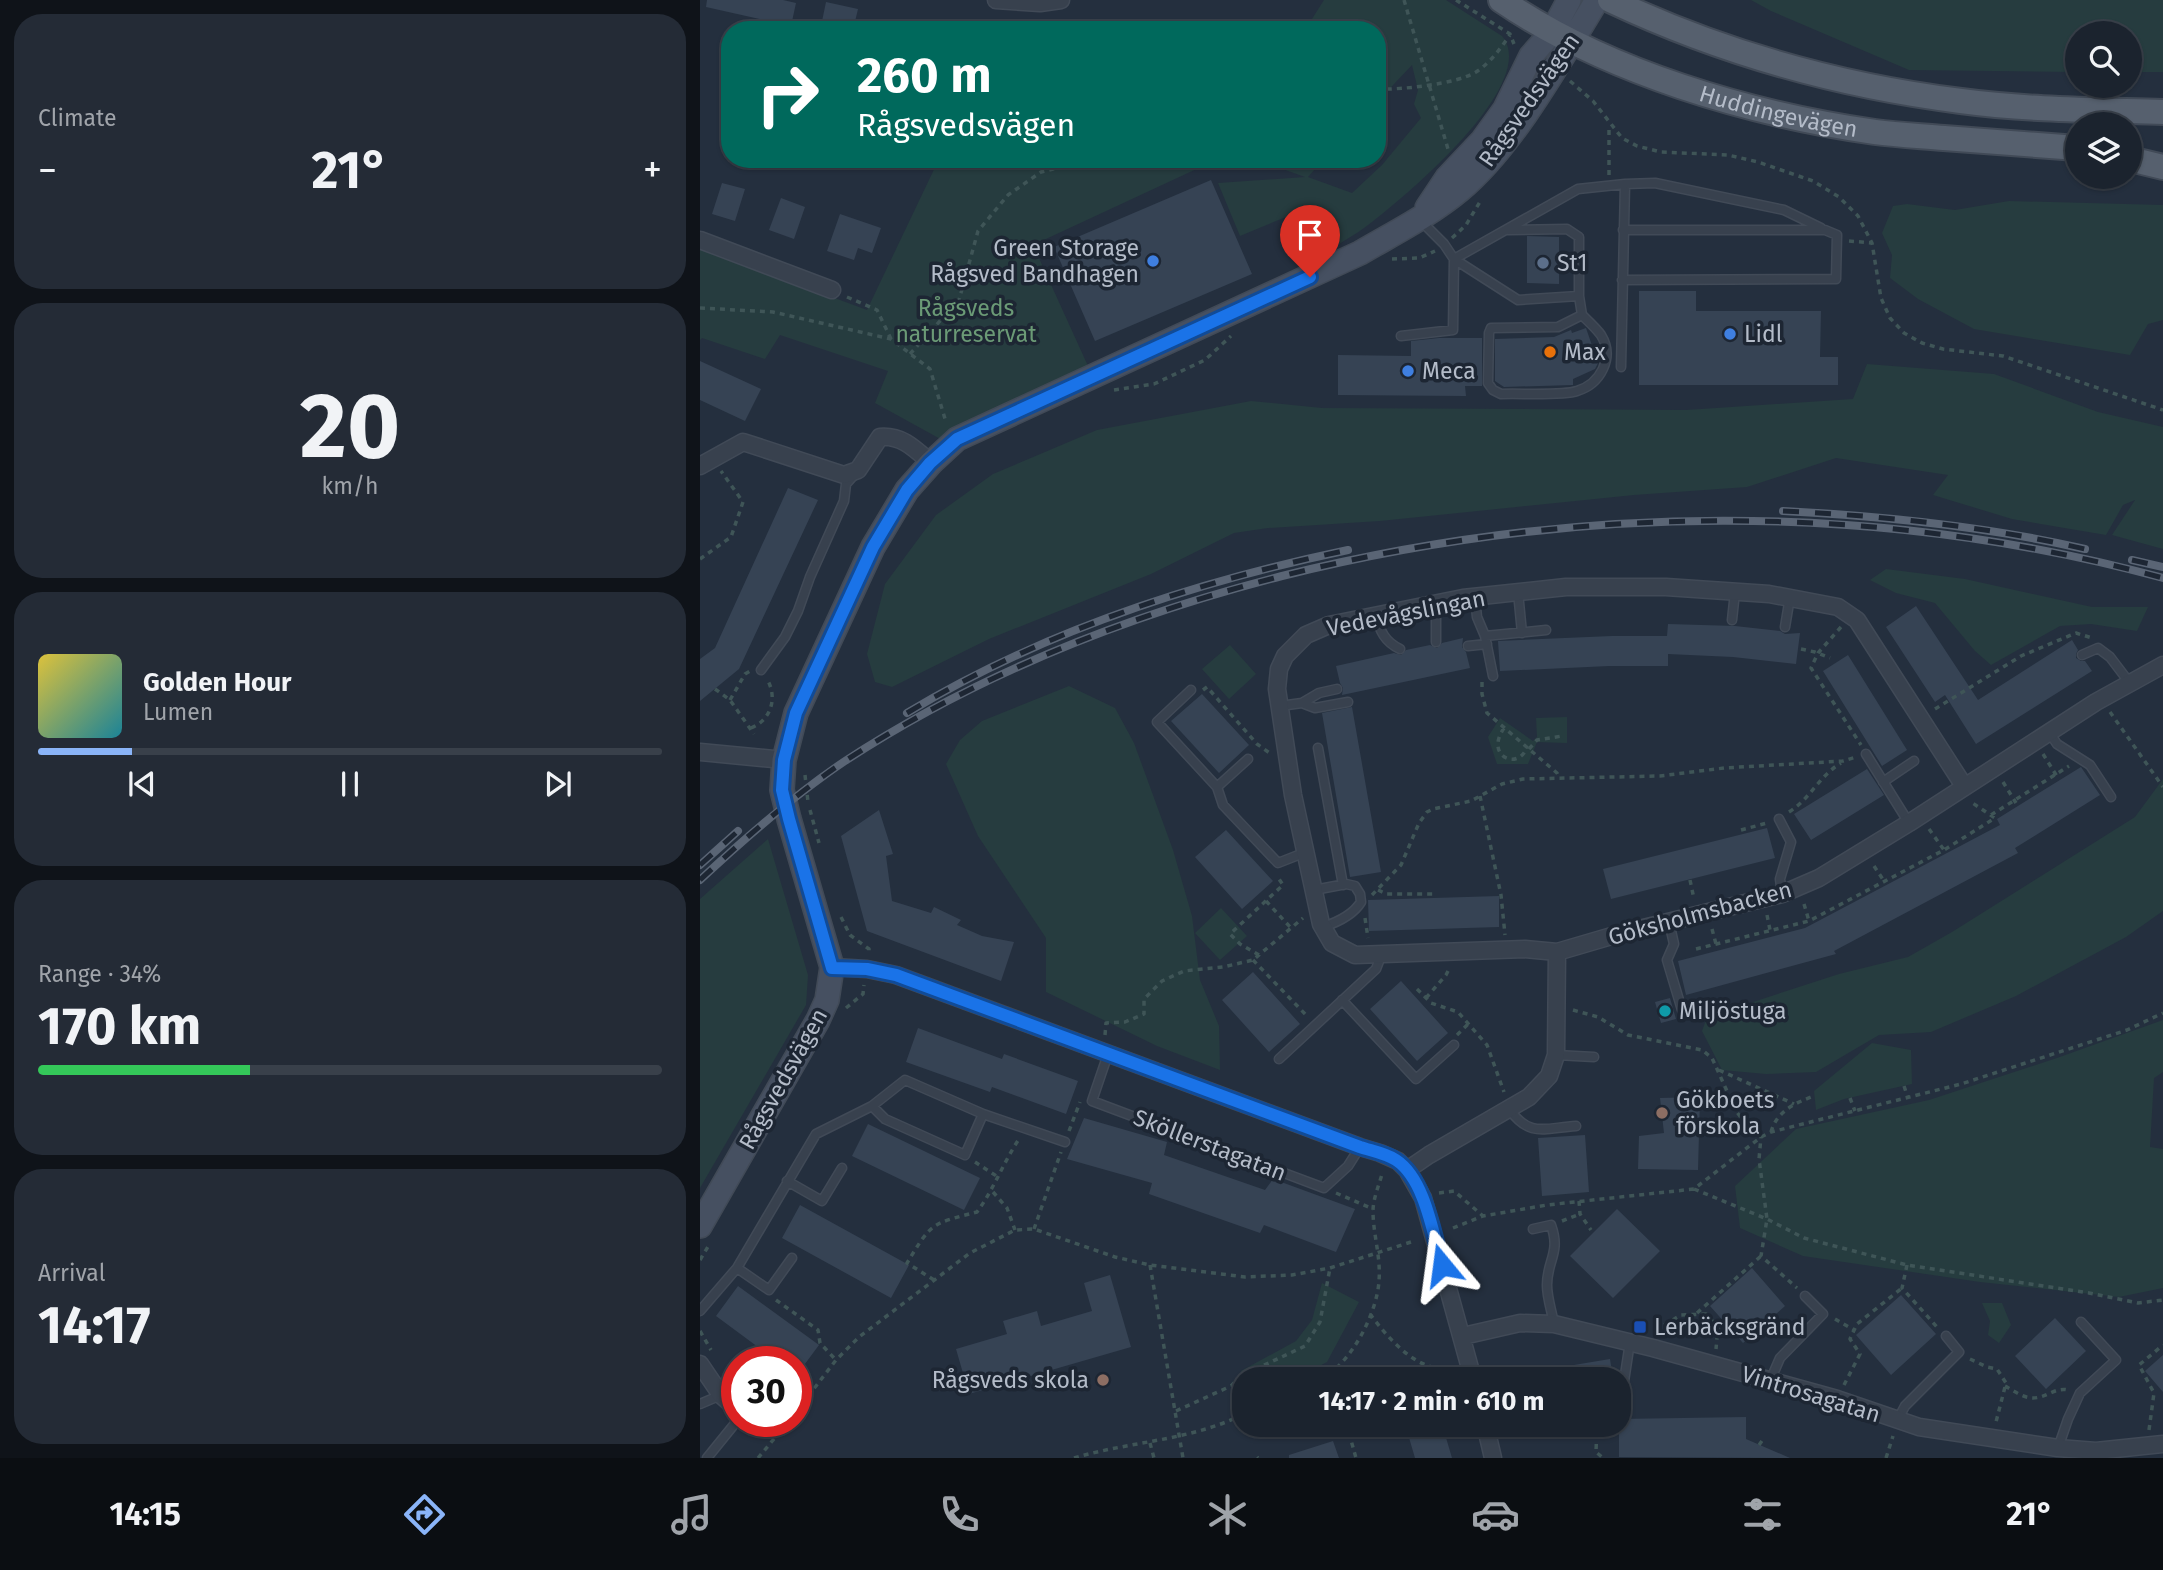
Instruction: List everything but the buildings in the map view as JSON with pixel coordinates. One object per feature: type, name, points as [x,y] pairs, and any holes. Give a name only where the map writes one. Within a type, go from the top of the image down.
[{"type":"main road","name":"Huddingevägen","points":[[1501,0],[1562,36],[1653,75],[1714,96],[1803,119],[1878,132],[2065,147]]},
{"type":"main road","name":"Huddingevägen","points":[[1610,0],[1742,54],[1887,89],[1961,101],[2163,112]]},
{"type":"main road","points":[[2038,107],[2163,98]]},
{"type":"main road","points":[[2142,150],[2163,150]]},
{"type":"main road","points":[[2142,162],[2163,167]]},
{"type":"street","points":[[996,0],[1040,3],[1061,0]]},
{"type":"street","name":"Rågsvedsvägen","points":[[700,1226],[827,1000],[832,968],[782,790],[784,760],[796,713],[873,547],[907,490],[930,463],[957,439],[1360,253],[1419,219],[1460,190],[1494,155],[1545,84],[1562,36],[1569,0]]},
{"type":"street","name":"Rågsvedsvägen","points":[[1562,36],[1597,0]]},
{"type":"street","points":[[700,240],[832,290]]},
{"type":"street","points":[[706,462],[743,442],[844,475],[858,470],[880,437],[890,436],[904,440],[930,463]]},
{"type":"street","name":"Vedevågslingan","points":[[1558,952],[1525,950],[1355,955],[1332,943],[1324,927],[1316,897],[1293,794],[1277,689],[1279,669],[1285,656],[1306,635],[1329,625],[1436,603],[1566,587],[1735,591],[1790,597],[1838,607],[1857,620],[1968,794]]},
{"type":"street","name":"Göksholmsbacken","points":[[1558,952],[1669,921],[1782,894],[1830,872],[1909,823],[1968,794],[2049,732],[2129,682],[2163,665]]},
{"type":"street","points":[[700,751],[784,760]]},
{"type":"street","points":[[1407,1170],[1510,1109],[1543,1085],[1554,1066],[1556,1055],[1558,952]]},
{"type":"street","points":[[832,968],[867,969],[896,975],[1386,1155],[1407,1170],[1423,1198],[1471,1367]]},
{"type":"street","name":"Vintrosagatan","points":[[1463,1336],[1520,1323],[1554,1324],[1653,1348],[1837,1399],[1895,1428],[1929,1429],[2096,1451],[2163,1444]]},
{"type":"street","points":[[700,1364],[721,1395]]},
{"type":"street","points":[[1488,1437],[1493,1458]]},
{"type":"lane","points":[[1454,259],[1578,189],[1625,184],[1655,183],[1784,210],[1837,235],[1836,279],[1622,280]]},
{"type":"lane","points":[[1620,367],[1625,184]]},
{"type":"lane","points":[[1419,219],[1444,244],[1454,259],[1518,300],[1579,296]]},
{"type":"lane","points":[[1507,230],[1567,229],[1579,237],[1579,296],[1582,315],[1601,336],[1605,345],[1605,369],[1598,380],[1576,392],[1500,394],[1493,390],[1488,383],[1491,328],[1558,327],[1582,315]]},
{"type":"lane","points":[[1623,230],[1825,230]]},
{"type":"lane","points":[[1401,336],[1453,330],[1454,259]]},
{"type":"lane","points":[[761,670],[785,637],[798,611],[844,501],[846,484],[858,470]]},
{"type":"lane","points":[[1732,620],[1735,591]]},
{"type":"lane","points":[[1518,592],[1522,632]]},
{"type":"lane","points":[[1475,597],[1477,617],[1486,640],[1493,676]]},
{"type":"lane","points":[[1785,627],[1790,597]]},
{"type":"lane","points":[[1436,603],[1436,642]]},
{"type":"lane","points":[[1376,616],[1381,632],[1391,645],[1400,649]]},
{"type":"lane","points":[[1468,646],[1522,632],[1546,630]]},
{"type":"lane","points":[[2082,655],[2098,648],[2110,657],[2129,682]]},
{"type":"lane","points":[[1280,706],[1302,703],[1319,693],[1336,689]]},
{"type":"lane","points":[[1191,690],[1157,722],[1217,786],[1223,805],[1278,863],[1306,852]]},
{"type":"lane","points":[[1302,703],[1315,708],[1348,702]]},
{"type":"lane","points":[[2049,732],[2057,744],[2090,765],[2111,797]]},
{"type":"lane","points":[[1318,748],[1343,885]]},
{"type":"lane","points":[[1866,754],[1909,823]]},
{"type":"lane","points":[[1217,786],[1248,759]]},
{"type":"lane","points":[[1883,782],[1914,761]]},
{"type":"lane","points":[[1779,819],[1791,842],[1780,879],[1782,894]]},
{"type":"lane","points":[[1316,897],[1343,885],[1355,886],[1360,894],[1361,902],[1349,915],[1324,927]]},
{"type":"lane","points":[[1669,921],[1674,944],[1667,960],[1682,1010]]},
{"type":"lane","points":[[1279,1059],[1376,969],[1381,956]]},
{"type":"lane","points":[[1342,1000],[1416,1079],[1454,1045]]},
{"type":"lane","name":"Sköllerstagatan","points":[[1108,1054],[1092,1101],[1324,1188]]},
{"type":"lane","points":[[1556,1055],[1594,1057]]},
{"type":"lane","points":[[700,1311],[737,1268],[816,1135],[872,1106],[905,1080],[983,1114],[1065,1142]]},
{"type":"lane","points":[[872,1106],[885,1119],[965,1155],[983,1114]]},
{"type":"lane","points":[[1510,1109],[1518,1121],[1531,1130],[1576,1126]]},
{"type":"lane","points":[[1324,1188],[1348,1166],[1360,1147]]},
{"type":"lane","points":[[787,1181],[822,1201],[842,1168]]},
{"type":"lane","points":[[1533,1228],[1551,1224],[1556,1245],[1547,1285],[1554,1324]]},
{"type":"lane","points":[[737,1268],[769,1290],[792,1258]]},
{"type":"lane","points":[[1770,1381],[1780,1358],[1824,1314],[1805,1296]]},
{"type":"lane","points":[[2058,1448],[2080,1393],[2116,1360],[2081,1322]]},
{"type":"lane","points":[[1895,1428],[1905,1406],[1959,1352],[1946,1336]]},
{"type":"lane","points":[[1626,1367],[1630,1342]]},
{"type":"lane","points":[[700,1404],[721,1395]]},
{"type":"lane","points":[[707,1458],[724,1437]]},
{"type":"path","points":[[1405,0],[1451,157]]},
{"type":"path","points":[[1456,0],[1510,34],[1514,46]]},
{"type":"path","points":[[1386,89],[1429,85],[1474,73],[1496,56],[1510,34]]},
{"type":"path","points":[[1568,79],[1593,101],[1622,138],[1637,146],[1661,152],[1728,155],[1758,162],[1813,181],[1839,197],[1858,216],[1872,243],[1881,298],[1890,318],[1904,333],[1922,343],[1943,349],[2003,356],[2163,410]]},
{"type":"path","points":[[1608,186],[1609,124]]},
{"type":"path","points":[[911,354],[959,300],[978,230],[1008,195],[1041,173],[1061,168]]},
{"type":"path","points":[[1837,239],[1872,243]]},
{"type":"path","points":[[1390,259],[1430,255]]},
{"type":"path","points":[[832,290],[877,310],[891,339]]},
{"type":"path","points":[[700,308],[773,312],[891,339],[930,369],[948,426],[957,439]]},
{"type":"path","points":[[1104,392],[1154,384],[1205,360],[1234,332]]},
{"type":"path","points":[[700,559],[731,537],[743,502],[706,462]]},
{"type":"path","points":[[1361,902],[1378,890],[1401,865],[1419,823],[1427,812],[1433,808],[1471,801],[1502,784],[1523,779],[1660,776],[1724,768],[1843,761],[1866,754],[1811,668],[1818,653],[1842,626]]},
{"type":"path","points":[[1921,718],[2021,656],[2076,633],[2097,639]]},
{"type":"path","points":[[1801,649],[1830,658]]},
{"type":"path","points":[[730,700],[745,674],[752,670],[761,670],[770,683],[773,695],[767,716],[760,724],[751,728]]},
{"type":"path","points":[[1191,690],[1201,692],[1207,687],[1257,744],[1272,755]]},
{"type":"path","points":[[715,688],[730,700],[754,734]]},
{"type":"path","points":[[1482,694],[1487,713],[1559,778]]},
{"type":"path","points":[[2109,710],[2163,787]]},
{"type":"path","points":[[1504,728],[1497,738],[1498,749],[1506,758],[1521,758],[1537,740],[1562,736]]},
{"type":"path","points":[[2043,754],[2057,776]]},
{"type":"path","points":[[1991,815],[2057,776],[2080,759]]},
{"type":"path","points":[[1741,830],[1779,819],[1809,796],[1828,771],[1843,761]]},
{"type":"path","points":[[804,771],[808,803],[823,855]]},
{"type":"path","points":[[2002,780],[2015,802]]},
{"type":"path","points":[[1696,949],[1809,921],[1945,851],[1981,830],[1995,818],[1968,794]]},
{"type":"path","points":[[1480,796],[1502,895],[1506,938]]},
{"type":"path","points":[[1929,829],[1945,851]]},
{"type":"path","points":[[1259,956],[1230,934],[1283,885],[1277,877],[1278,863]]},
{"type":"path","points":[[1874,866],[1884,881]]},
{"type":"path","points":[[1690,880],[1695,902]]},
{"type":"path","points":[[1378,890],[1387,894],[1434,894]]},
{"type":"path","points":[[1105,1034],[1106,1023],[1125,1022],[1144,1014],[1144,999],[1162,981],[1184,971],[1223,967],[1253,960],[1292,929],[1316,897]]},
{"type":"path","points":[[1266,901],[1292,929]]},
{"type":"path","points":[[1804,904],[1809,921]]},
{"type":"path","points":[[838,907],[850,935],[869,949]]},
{"type":"path","points":[[1768,919],[1770,930]]},
{"type":"path","points":[[1712,929],[1716,944]]},
{"type":"path","points":[[1253,960],[1315,1026]]},
{"type":"path","points":[[1426,998],[1450,967]]},
{"type":"path","points":[[1417,989],[1431,1003],[1458,1012],[1487,1045],[1504,1092]]},
{"type":"path","points":[[1557,1007],[1598,1017],[1628,1035],[1702,1050],[1712,1058],[1736,1111],[1746,1125],[1762,1137]]},
{"type":"path","points":[[1694,1189],[1771,1132],[1961,1084],[2127,1030],[2163,1013]]},
{"type":"path","points":[[1718,1070],[1794,1104]]},
{"type":"path","points":[[1904,1086],[1908,1098]]},
{"type":"path","points":[[1771,1132],[1774,1120],[1794,1104],[1814,1096]]},
{"type":"path","points":[[1850,1098],[1855,1111]]},
{"type":"path","points":[[934,1280],[906,1263],[926,1231],[939,1222],[978,1212],[992,1192],[1009,1155],[1027,1129]]},
{"type":"path","points":[[1696,1314],[1761,1256],[1767,1219],[1759,1159],[1762,1137]]},
{"type":"path","points":[[965,1155],[998,1177]]},
{"type":"path","points":[[1338,1367],[1356,1344],[1370,1314],[1379,1281],[1373,1209],[1382,1174]]},
{"type":"path","points":[[1324,1188],[1373,1209]]},
{"type":"path","points":[[1453,1228],[1483,1216],[1694,1189],[1767,1219],[1804,1238],[1907,1265],[2138,1303],[2163,1300]]},
{"type":"path","points":[[1438,1193],[1454,1191],[1483,1216]]},
{"type":"path","points":[[992,1192],[1007,1208],[1015,1230]]},
{"type":"path","points":[[1579,1202],[1580,1214],[1591,1230]]},
{"type":"path","points":[[1551,1224],[1580,1214]]},
{"type":"path","points":[[812,1392],[836,1360],[859,1337],[970,1252],[1015,1230],[1034,1229],[1115,1257],[1150,1265],[1245,1278],[1292,1275],[1330,1268],[1411,1242]]},
{"type":"path","points":[[1761,1256],[1805,1296]]},
{"type":"path","points":[[1150,1265],[1183,1458]]},
{"type":"path","points":[[1837,1399],[1860,1354],[1850,1339],[1857,1324],[1902,1288],[1907,1265]]},
{"type":"path","points":[[1176,1411],[1231,1386],[1241,1376],[1305,1346],[1320,1322],[1330,1268]]},
{"type":"path","points":[[1902,1288],[1946,1336]]},
{"type":"path","points":[[769,1290],[776,1301],[818,1330],[820,1343],[836,1360]]},
{"type":"path","points":[[1370,1314],[1381,1328],[1418,1362],[1432,1367]]},
{"type":"path","points":[[1653,1348],[1659,1328],[1681,1315],[1706,1314],[1717,1327],[1716,1351]]},
{"type":"path","points":[[1824,1314],[1854,1330]]},
{"type":"path","points":[[2148,1432],[2154,1393],[2139,1366],[2163,1345]]},
{"type":"path","points":[[1959,1352],[1976,1363],[1997,1369],[2006,1383],[1993,1437]]},
{"type":"path","points":[[2005,1386],[2023,1397],[2035,1399],[2060,1389],[2080,1393]]},
{"type":"path","points":[[1076,1458],[1099,1451],[1179,1438],[1232,1420]]},
{"type":"path","points":[[1886,1458],[1895,1428]]},
{"type":"path","points":[[758,1458],[776,1437]]},
{"type":"path","points":[[1350,1437],[1356,1458]]},
{"type":"path","points":[[1597,1437],[1596,1452],[1603,1458]]},
{"type":"path","points":[[1759,1445],[1764,1438]]},
{"type":"path","points":[[1150,1443],[1154,1458]]},
{"type":"green space","points":[[1324,0],[1446,0],[1502,36],[1509,56],[1503,81],[1487,109],[1438,164],[1365,227],[1312,259],[1310,253],[1319,248],[1303,210],[1240,236],[1218,183],[1305,177],[1280,168],[1316,168],[1308,177],[1352,193],[1379,168],[1386,168],[1386,160],[1421,118],[1414,104],[1418,90],[1412,65],[1386,92],[1386,21],[1311,21]]},
{"type":"green space","points":[[1751,0],[2163,0],[2163,72],[2142,72],[2142,21],[2065,21],[2065,72],[1909,70]]},
{"type":"green space","name":"Rågsveds naturreservat","points":[[935,168],[1199,168],[1033,245],[1088,366],[944,441],[875,403],[888,371],[780,335],[765,359],[702,338],[700,340],[700,248],[867,310]]},
{"type":"green space","points":[[2009,201],[2163,205],[2163,320],[2148,324],[2130,355],[1974,329],[1918,299],[1890,278],[1892,255],[1882,233],[1893,206],[1907,204],[1955,210]]},
{"type":"green space","points":[[1867,364],[1994,374],[2098,412],[2163,427],[2163,549],[2112,535],[2135,500],[2123,505],[2106,535],[2012,519],[1933,495],[1948,475],[1836,458],[1747,487],[1634,495],[1234,533],[1151,574],[989,639],[892,687],[875,682],[867,654],[885,584],[936,515],[993,474],[1097,430],[1251,401],[1322,408],[1686,410],[1853,399]]},
{"type":"green space","points":[[1886,569],[1965,579],[2092,607],[2148,607],[2137,631],[2091,624],[2060,626],[1991,665],[1975,651],[1935,603],[1896,593],[1870,580]]},
{"type":"green space","points":[[1230,645],[1256,674],[1229,699],[1202,669]]},
{"type":"green space","points":[[1069,686],[1115,708],[1134,743],[1173,850],[1192,916],[1200,980],[1219,1026],[1220,1070],[1157,1046],[1046,992],[1046,938],[978,836],[946,764],[960,740],[982,721]]},
{"type":"green space","points":[[1567,717],[1567,743],[1537,742],[1528,764],[1497,764],[1488,737],[1500,718],[1533,741],[1537,737],[1536,718]]},
{"type":"green space","points":[[2163,779],[2163,911],[2126,937],[2016,996],[1931,1032],[1879,1035],[1816,1072],[1766,1074],[1722,1070],[1702,1031],[1707,1017],[1839,974],[1908,957],[2135,817]]},
{"type":"green space","points":[[768,839],[808,975],[806,1005],[700,1188],[700,899]]},
{"type":"green space","points":[[1221,908],[1247,936],[1220,960],[1195,933]]},
{"type":"green space","points":[[2163,1020],[2163,1072],[2154,1078],[2150,1147],[2163,1149],[2163,1288],[2119,1297],[1980,1282],[1803,1256],[1740,1228],[1735,1186],[1796,1129],[1929,1100]]},
{"type":"green space","points":[[1872,1043],[1911,1050],[1912,1084],[1844,1099],[1816,1110],[1814,1091]]},
{"type":"green space","points":[[1322,1283],[1359,1302],[1327,1362],[1318,1367],[1248,1367],[1296,1341],[1312,1320]]},
{"type":"green space","points":[[1982,1303],[2002,1303],[2011,1325],[1999,1343],[1988,1335],[1990,1321]]},
{"type":"railway","points":[[1783,511],[1935,523],[2085,549]]},
{"type":"railway","points":[[700,880],[770,818],[845,761],[948,701],[1001,675],[1056,650],[1168,609],[1282,576],[1391,552],[1501,535],[1611,524],[1722,521],[1834,524],[1944,535],[2054,553],[2163,578]]},
{"type":"railway","points":[[907,713],[1011,658],[1120,613],[1233,578],[1348,550]]},
{"type":"railway","points":[[2132,560],[2163,567]]},
{"type":"railway","points":[[700,865],[738,831]]},
{"type":"place","name":"Green Storage Rågsved Bandhagen","points":[[1153,261]]},
{"type":"place","name":"St1","points":[[1543,263]]},
{"type":"place","name":"Lidl","points":[[1730,334]]},
{"type":"place","name":"Max","points":[[1550,352]]},
{"type":"place","name":"Meca","points":[[1408,371]]},
{"type":"place","name":"Miljöstuga","points":[[1665,1011]]},
{"type":"place","name":"Gökboets förskola","points":[[1662,1113]]},
{"type":"place","name":"Lerbäcksgränd","points":[[1640,1327]]},
{"type":"place","name":"Rågsveds skola","points":[[1103,1380]]},
{"type":"route","points":[[1310,277],[957,439],[930,463],[907,490],[873,547],[829,640],[796,713],[784,760],[782,790],[832,968],[867,969],[896,975],[1386,1155],[1398,1161],[1415,1182],[1423,1198],[1442,1265]]}]
